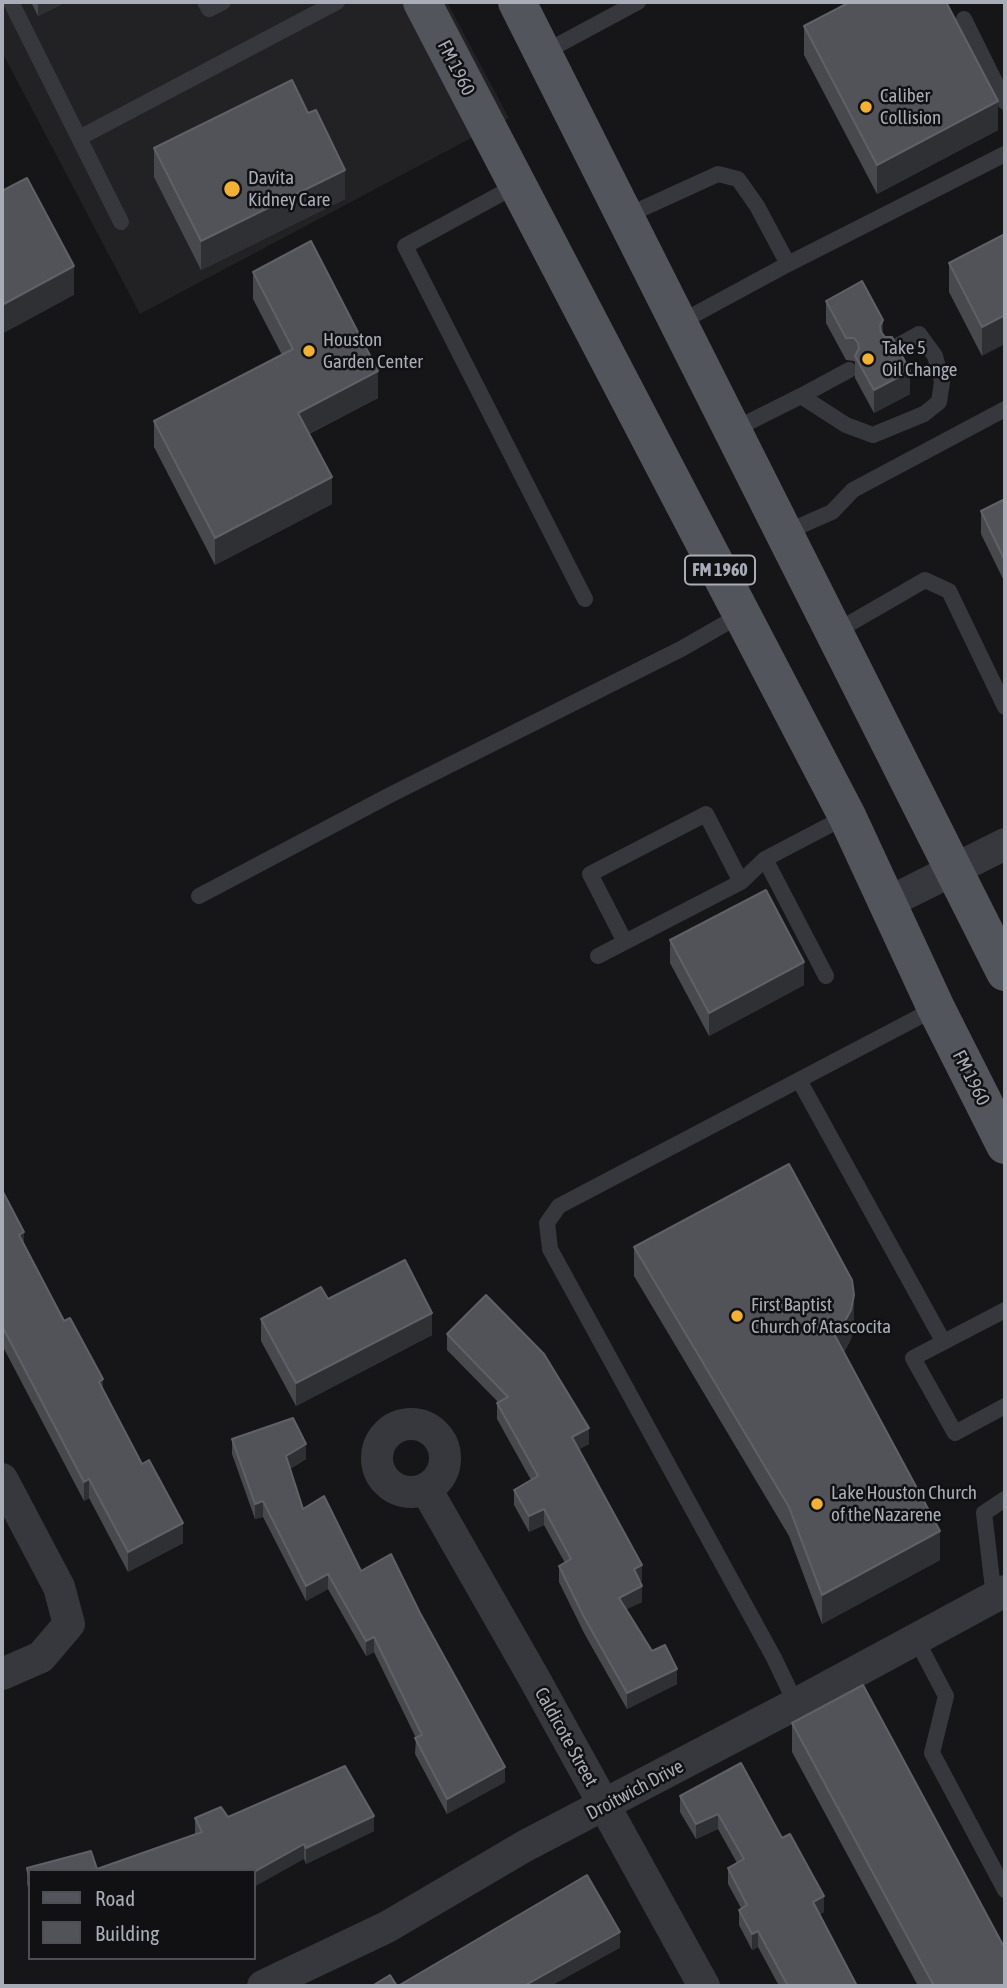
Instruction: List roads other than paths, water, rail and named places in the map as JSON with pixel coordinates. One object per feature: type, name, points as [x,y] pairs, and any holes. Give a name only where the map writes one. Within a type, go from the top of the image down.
[{"type":"main road","name":"FM 1960","points":[[422,2],[847,816],[936,1008],[1005,1145]]},
{"type":"main road","points":[[517,2],[1005,972]]},
{"type":"street","points":[[887,903],[1005,844]]},
{"type":"street","points":[[2,1479],[59,1587],[69,1624],[41,1657],[2,1674]]},
{"type":"street","name":"Caldicote Street","points":[[426,1489],[704,1986]]},
{"type":"street","name":"Droitwich Drive","points":[[263,1986],[387,1927],[525,1846],[1000,1594]]},
{"type":"lane","points":[[11,2],[121,222]]},
{"type":"lane","points":[[205,2],[209,9],[223,2]]},
{"type":"lane","points":[[544,53],[638,2]]},
{"type":"lane","points":[[79,138],[326,5]]},
{"type":"lane","points":[[964,19],[1005,102]]},
{"type":"lane","points":[[679,323],[788,264],[1005,154]]},
{"type":"lane","points":[[626,216],[718,174],[738,179],[757,206],[788,264]]},
{"type":"lane","points":[[519,184],[405,246],[585,599]]},
{"type":"lane","points":[[801,396],[846,425],[873,435],[924,414],[939,402],[942,382],[934,356],[919,334],[890,350]]},
{"type":"lane","points":[[733,430],[849,370]]},
{"type":"lane","points":[[785,533],[832,512],[853,490],[1005,409]]},
{"type":"lane","points":[[834,632],[925,580],[948,591],[1005,707]]},
{"type":"lane","points":[[199,897],[390,795],[681,649],[742,614]]},
{"type":"lane","points":[[625,942],[590,874],[706,814],[741,882]]},
{"type":"lane","points":[[598,956],[741,882],[765,859],[847,816]]},
{"type":"lane","points":[[765,859],[826,976]]},
{"type":"lane","points":[[796,1704],[762,1635],[550,1249],[547,1223],[559,1206],[936,1008]]},
{"type":"lane","points":[[799,1080],[943,1341]]},
{"type":"lane","points":[[1005,1310],[913,1358],[955,1433],[1005,1406]]},
{"type":"lane","points":[[1000,1594],[984,1513],[1005,1499]]},
{"type":"lane","points":[[916,1639],[946,1696],[932,1753],[1005,1890]]},
{"type":"place","name":"Caliber Collision","points":[[866,107]]},
{"type":"place","name":"Davita Kidney Care","points":[[232,189]]},
{"type":"place","name":"Houston Garden Center","points":[[309,351]]},
{"type":"place","name":"Take 5 Oil Change","points":[[868,359]]},
{"type":"place","name":"First Baptist Church of Atascocita","points":[[737,1316]]},
{"type":"place","name":"Lake Houston Church of the Nazarene","points":[[817,1504]]}]
